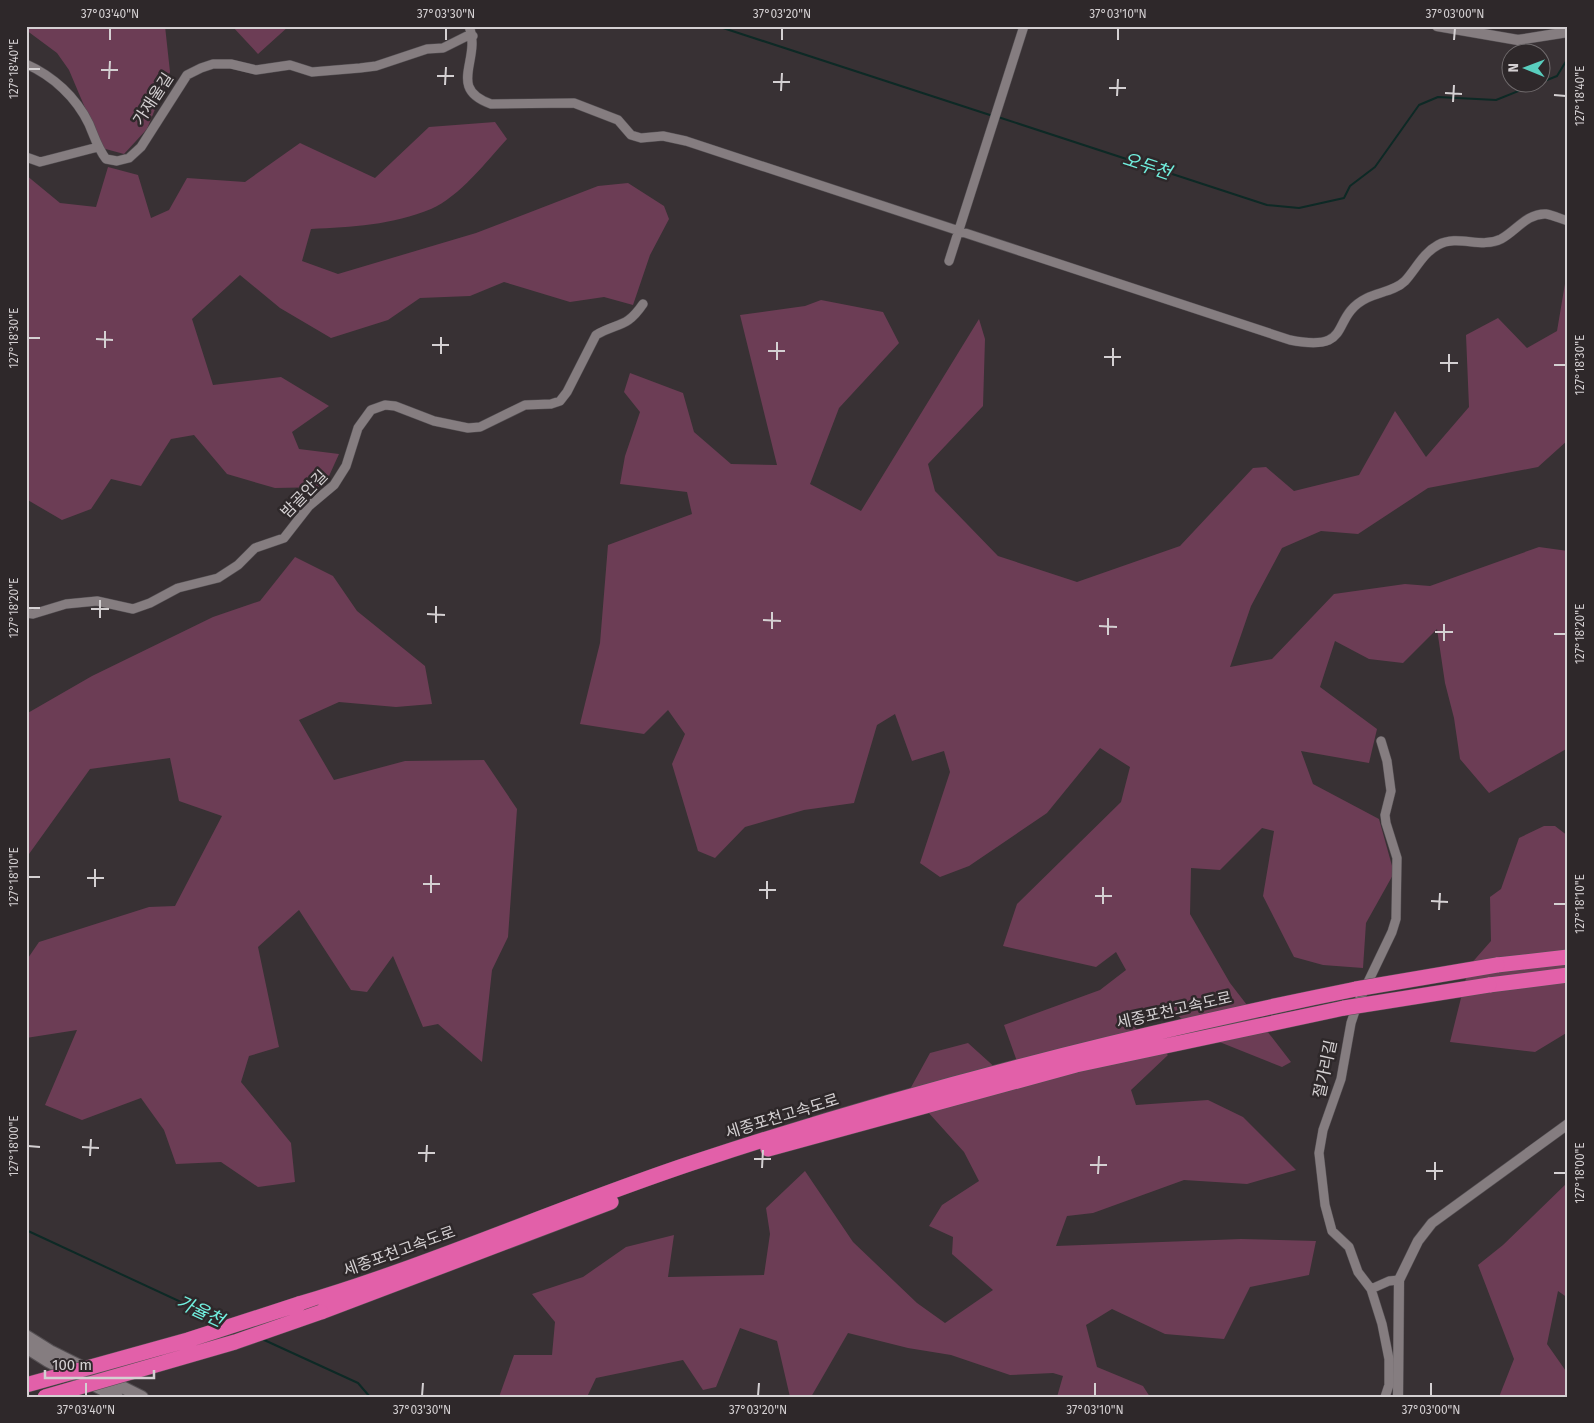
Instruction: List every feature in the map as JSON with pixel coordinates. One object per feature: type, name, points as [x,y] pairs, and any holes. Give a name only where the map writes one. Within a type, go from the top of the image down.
[{"type":"highway","name":"세종포천고속도로","points":[[26,1384],[188,1340],[368,1282],[576,1203],[690,1164],[886,1102],[1076,1051],[1240,1013],[1356,989],[1497,966],[1568,957]]},
{"type":"highway","name":"세종포천고속도로","points":[[45,1397],[235,1342],[321,1312],[616,1200],[768,1149],[1076,1065],[1344,1008],[1489,985],[1568,975]]},
{"type":"main road","points":[[26,1336],[50,1351],[142,1397]]},
{"type":"main road","points":[[26,1347],[48,1361],[117,1397]]},
{"type":"street","points":[[469,26],[474,44],[467,77],[469,90],[479,100],[491,104],[574,102],[618,120],[631,135],[641,138],[663,136],[686,141],[1290,340],[1313,344],[1328,341],[1340,332],[1345,318],[1366,298],[1385,292],[1403,283],[1427,252],[1440,243],[1462,239],[1488,243],[1501,239],[1532,216],[1546,214],[1568,221]]},
{"type":"street","points":[[949,261],[960,232],[1024,26]]},
{"type":"street","points":[[1436,26],[1518,40],[1568,32]]},
{"type":"street","name":"가재울길","points":[[98,147],[106,159],[117,161],[129,158],[141,147],[187,75],[207,66],[231,64],[256,70],[290,65],[312,72],[360,68],[376,66],[427,49],[443,48],[467,36],[473,36]]},
{"type":"street","points":[[26,64],[46,75],[73,99],[88,122],[98,147],[40,162],[26,157]]},
{"type":"street","name":"밤골안길","points":[[26,613],[34,614],[66,604],[97,601],[133,609],[150,603],[178,588],[218,578],[238,565],[255,548],[284,538],[309,506],[334,485],[346,466],[358,428],[372,410],[385,405],[395,406],[434,421],[468,428],[489,424],[525,405],[551,404],[560,401],[567,392],[596,335],[626,323],[643,304]]},
{"type":"street","name":"절가리길","points":[[1381,741],[1387,761],[1391,791],[1385,815],[1386,823],[1397,858],[1396,919],[1392,932],[1357,1005],[1351,1023],[1339,1088],[1323,1130],[1319,1153],[1325,1204],[1332,1231],[1349,1247],[1358,1272],[1371,1289],[1382,1324],[1389,1359],[1389,1386],[1385,1397]]},
{"type":"street","points":[[1398,1397],[1399,1280],[1418,1241],[1432,1223],[1568,1124]]},
{"type":"street","points":[[1371,1289],[1389,1281],[1399,1280]]},
{"type":"shaded area","points":[[26,26],[165,26],[170,72],[147,129],[124,154],[102,148],[69,70],[57,53],[26,30]]},
{"type":"shaded area","points":[[232,26],[289,26],[258,54]]},
{"type":"shaded area","points":[[495,122],[507,139],[472,178],[452,196],[431,209],[402,219],[357,226],[311,229],[302,261],[338,274],[476,233],[598,186],[628,183],[664,206],[669,219],[650,255],[633,305],[604,297],[570,302],[504,282],[470,296],[420,298],[388,320],[331,338],[280,308],[240,275],[192,319],[213,385],[281,377],[329,406],[292,432],[299,449],[339,454],[324,487],[275,488],[227,474],[194,435],[171,439],[141,486],[111,479],[91,509],[62,520],[26,499],[26,175],[60,203],[96,207],[108,167],[138,175],[151,218],[169,210],[187,178],[245,182],[300,143],[375,178],[429,127]]},
{"type":"shaded area","points":[[1568,266],[1568,440],[1538,467],[1428,488],[1358,534],[1321,531],[1282,548],[1251,606],[1230,667],[1272,659],[1334,594],[1405,584],[1430,586],[1539,547],[1568,551],[1568,748],[1489,793],[1460,759],[1454,718],[1445,683],[1437,629],[1403,663],[1369,659],[1335,641],[1320,687],[1377,729],[1369,763],[1301,751],[1313,784],[1379,819],[1394,873],[1366,923],[1363,968],[1323,965],[1294,957],[1263,896],[1274,831],[1262,828],[1220,870],[1191,868],[1190,914],[1230,983],[1291,1062],[1282,1067],[1197,1033],[1173,1011],[1133,1026],[1168,1055],[1131,1090],[1136,1105],[1208,1100],[1243,1117],[1296,1170],[1247,1184],[1184,1180],[1093,1213],[1067,1216],[1056,1246],[1241,1239],[1316,1241],[1309,1275],[1250,1287],[1224,1339],[1165,1334],[1112,1309],[1086,1325],[1097,1367],[1143,1386],[1150,1397],[1057,1397],[1063,1376],[1053,1373],[1010,1375],[951,1355],[908,1348],[848,1333],[811,1397],[790,1397],[777,1341],[740,1328],[716,1387],[703,1390],[683,1360],[596,1378],[587,1397],[499,1397],[514,1355],[552,1355],[555,1322],[532,1294],[583,1277],[626,1247],[674,1235],[668,1277],[764,1275],[770,1234],[766,1208],[805,1171],[853,1242],[917,1303],[945,1323],[993,1290],[952,1254],[953,1237],[929,1226],[942,1205],[979,1181],[964,1152],[909,1091],[930,1053],[968,1043],[999,1071],[1024,1081],[1004,1025],[1100,990],[1126,970],[1116,952],[1096,967],[1003,946],[1017,904],[1121,802],[1130,767],[1100,748],[1047,813],[969,866],[940,877],[920,863],[950,772],[944,751],[912,761],[895,714],[877,725],[854,803],[804,810],[745,827],[715,858],[698,851],[672,764],[685,734],[668,710],[644,734],[580,724],[600,643],[608,545],[692,514],[687,492],[620,484],[625,456],[640,412],[624,392],[630,373],[683,393],[694,432],[731,464],[777,465],[740,315],[805,306],[821,300],[883,312],[899,343],[839,408],[810,484],[861,511],[979,319],[985,339],[983,406],[928,464],[935,491],[998,556],[1077,582],[1180,546],[1253,468],[1266,467],[1294,491],[1359,475],[1395,411],[1426,457],[1469,407],[1466,335],[1498,318],[1527,348],[1557,331]]},
{"type":"shaded area","points":[[295,557],[333,576],[357,611],[425,666],[432,704],[396,707],[339,702],[299,720],[334,780],[405,761],[484,760],[517,809],[508,937],[492,970],[482,1062],[438,1024],[423,1027],[393,956],[367,992],[351,990],[299,910],[258,947],[279,1047],[249,1056],[241,1082],[291,1143],[295,1182],[258,1187],[221,1162],[176,1164],[164,1130],[141,1098],[82,1120],[45,1105],[77,1030],[26,1038],[26,961],[39,942],[149,907],[175,906],[222,816],[179,801],[170,758],[90,769],[29,854],[26,854],[26,714],[92,676],[213,617],[260,601]]},
{"type":"shaded area","points":[[1544,826],[1555,826],[1568,836],[1568,1032],[1535,1052],[1450,1042],[1469,966],[1491,941],[1490,897],[1501,889],[1519,838]]},
{"type":"shaded area","points":[[1568,1182],[1568,1298],[1558,1291],[1547,1344],[1568,1374],[1568,1397],[1499,1397],[1514,1359],[1478,1265],[1503,1245]]},
{"type":"waterway","name":"오두천","points":[[717,26],[993,116]]},
{"type":"waterway","name":"오두천","points":[[1552,78],[1557,76],[1568,58]]},
{"type":"waterway","name":"오두천","points":[[998,117],[1267,205],[1299,208],[1344,198],[1350,186],[1375,167],[1419,105],[1438,97],[1496,100],[1516,92]]},
{"type":"waterway","name":"가율천","points":[[26,1230],[224,1322]]},
{"type":"waterway","name":"가율천","points":[[262,1339],[358,1383],[370,1397]]}]
